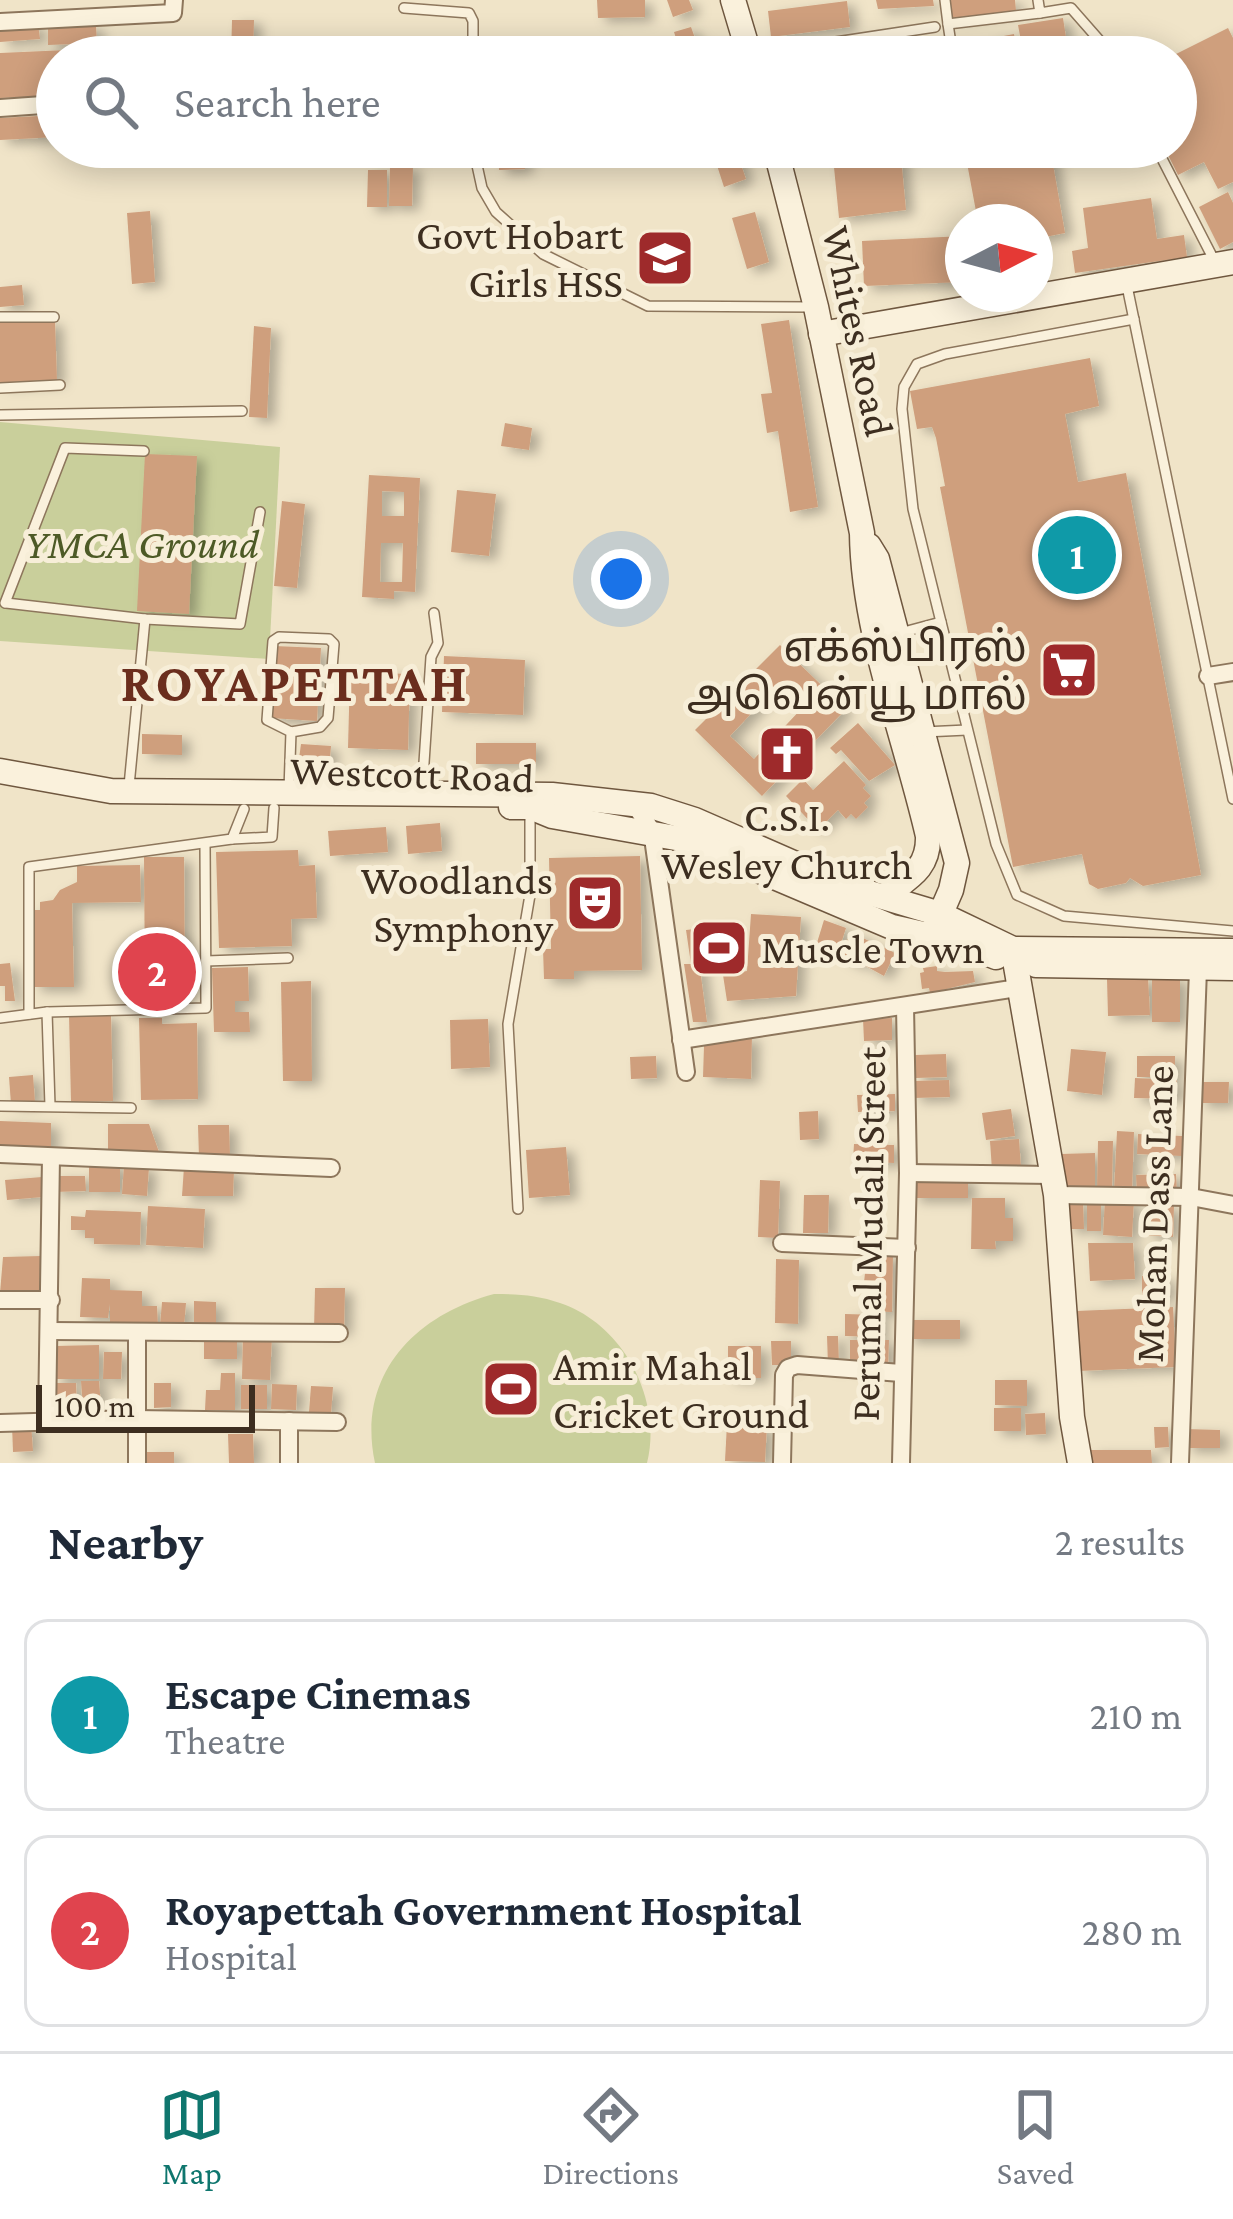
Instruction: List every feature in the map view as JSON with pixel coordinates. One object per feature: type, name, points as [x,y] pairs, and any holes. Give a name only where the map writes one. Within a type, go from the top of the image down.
[{"type":"main road","points":[[733,0],[744,36]]},
{"type":"main road","name":"Whites Road","points":[[781,168],[816,307],[862,533],[862,568],[873,622],[928,836],[923,867],[886,895]]},
{"type":"main road","points":[[821,334],[1225,263]]},
{"type":"main road","name":"Whites Road","points":[[862,533],[877,559],[957,863],[936,926]]},
{"type":"main road","name":"Westcott Road","points":[[0,771],[128,792],[281,802],[530,807],[552,816],[687,840],[892,927],[936,926]]},
{"type":"main road","name":"Westcott Road","points":[[0,786],[244,808],[422,793],[552,795],[635,805],[695,820],[846,886],[886,895],[1015,967]]},
{"type":"main road","points":[[1015,967],[1233,951]]},
{"type":"main road","points":[[1015,967],[1233,968]]},
{"type":"main road","points":[[1015,967],[1053,1185],[1072,1418],[1080,1463]]},
{"type":"street","points":[[0,22],[173,13],[174,0]]},
{"type":"street","points":[[0,108],[36,105]]},
{"type":"street","points":[[1208,676],[1233,671]]},
{"type":"street","points":[[635,805],[652,831],[686,1072]]},
{"type":"street","points":[[681,1040],[905,1006],[1015,967]]},
{"type":"street","name":"Mohan Dass Lane","points":[[1180,1463],[1198,968]]},
{"type":"street","name":"Perumal Mudali Street","points":[[901,1463],[908,1173],[905,1006]]},
{"type":"street","points":[[0,1154],[331,1168]]},
{"type":"street","points":[[47,1420],[51,1156]]},
{"type":"street","points":[[908,1173],[1191,1197],[1233,1205]]},
{"type":"street","points":[[782,1243],[907,1248]]},
{"type":"street","points":[[0,1300],[51,1300]]},
{"type":"street","points":[[50,1331],[339,1333]]},
{"type":"street","points":[[136,1333],[137,1463]]},
{"type":"street","points":[[782,1463],[788,1368],[901,1373]]},
{"type":"street","points":[[289,1421],[289,1463]]},
{"type":"street","points":[[0,1423],[337,1422]]},
{"type":"lane","points":[[945,0],[950,36]]},
{"type":"lane","points":[[1038,0],[1040,13]]},
{"type":"lane","points":[[404,8],[469,13],[473,36]]},
{"type":"lane","points":[[948,24],[1071,8],[1096,36]]},
{"type":"lane","points":[[878,36],[935,27]]},
{"type":"lane","points":[[477,168],[496,212],[543,254],[648,306],[816,307]]},
{"type":"lane","points":[[1168,168],[1225,263]]},
{"type":"lane","points":[[1126,280],[1233,799]]},
{"type":"lane","points":[[0,317],[55,317]]},
{"type":"lane","points":[[1134,319],[917,364],[904,386],[905,449],[914,509],[996,844],[1017,895],[1064,916],[1233,931]]},
{"type":"lane","points":[[0,388],[60,385]]},
{"type":"lane","points":[[0,415],[242,411]]},
{"type":"lane","points":[[144,451],[65,448],[3,603],[145,619],[242,622],[260,512]]},
{"type":"lane","points":[[422,793],[431,657],[438,643],[434,614]]},
{"type":"lane","points":[[128,792],[145,619]]},
{"type":"lane","points":[[897,634],[940,622]]},
{"type":"lane","points":[[329,639],[334,644],[328,718],[320,727],[292,732],[267,720],[273,640],[329,639]]},
{"type":"lane","points":[[923,733],[967,730]]},
{"type":"lane","points":[[29,1014],[28,867],[272,837],[292,732]]},
{"type":"lane","points":[[518,1209],[508,1024],[530,895],[530,807]]},
{"type":"lane","points":[[232,839],[244,808]]},
{"type":"lane","points":[[0,1018],[47,1012],[206,1009],[205,844]]},
{"type":"lane","points":[[206,961],[288,958]]},
{"type":"lane","points":[[47,1012],[50,1106]]},
{"type":"lane","points":[[0,1106],[131,1108]]},
{"type":"green space","name":"YMCA Ground","points":[[0,422],[280,447],[269,659],[0,641]]},
{"type":"green space","name":"Amir Mahal Cricket Ground","points":[[494,1294],[560,1303],[582,1313],[619,1346],[633,1367],[649,1414],[647,1463],[375,1463],[374,1402],[398,1353],[439,1317]]},
{"type":"building","points":[[597,0],[645,0],[645,17],[598,18]]},
{"type":"building","points":[[667,0],[689,0],[693,10],[673,17]]},
{"type":"building","points":[[876,0],[933,0],[934,6],[878,9]]},
{"type":"building","points":[[950,0],[1015,0],[1016,11],[952,18]]},
{"type":"building","points":[[847,1],[850,27],[771,36],[768,11]]},
{"type":"building","points":[[1063,18],[1066,36],[1020,36],[1018,25]]},
{"type":"building","points":[[232,20],[254,20],[254,36],[232,36]]},
{"type":"building","points":[[38,23],[40,36],[0,42],[0,26]]},
{"type":"building","points":[[96,26],[97,36],[48,36],[48,28]]},
{"type":"building","points":[[691,27],[694,36],[675,36],[674,32]]},
{"type":"building","points":[[1228,28],[1233,38],[1233,182],[1218,189],[1204,162],[1197,166],[1197,44]]},
{"type":"building","points":[[36,51],[36,97],[0,98],[0,53]]},
{"type":"building","points":[[36,116],[36,138],[0,140],[0,118]]},
{"type":"building","points":[[390,168],[413,168],[412,206],[389,206]]},
{"type":"building","points":[[718,168],[742,168],[746,179],[724,187]]},
{"type":"building","points":[[834,168],[902,168],[906,210],[839,218]]},
{"type":"building","points":[[968,168],[1054,168],[1065,233],[1053,235],[1053,204],[975,204]]},
{"type":"building","points":[[368,170],[387,170],[387,207],[367,207]]},
{"type":"building","points":[[1228,192],[1233,203],[1233,242],[1220,249],[1199,207]]},
{"type":"building","points":[[1151,198],[1157,239],[1184,235],[1187,257],[1075,273],[1072,251],[1088,248],[1083,208]]},
{"type":"building","points":[[150,211],[155,282],[132,284],[127,213]]},
{"type":"building","points":[[755,212],[769,262],[747,269],[732,218]]},
{"type":"building","points":[[945,237],[945,283],[864,286],[862,241]]},
{"type":"building","points":[[22,285],[24,305],[0,307],[0,287]]},
{"type":"building","points":[[789,320],[818,507],[790,512],[778,431],[767,433],[761,394],[772,393],[761,324]]},
{"type":"building","points":[[55,321],[57,381],[0,384],[0,323]]},
{"type":"building","points":[[254,326],[271,328],[267,418],[249,417]]},
{"type":"building","name":"எக்ஸ்பிரஸ் அவென்யூ மால்","points":[[1090,358],[1099,406],[1065,414],[1078,482],[1126,473],[1201,875],[1143,886],[1130,878],[1098,889],[1089,884],[1082,854],[1013,867],[940,487],[945,486],[936,438],[932,427],[917,429],[910,391]]},
{"type":"building","points":[[505,423],[532,428],[529,450],[501,446]]},
{"type":"building","points":[[145,454],[197,456],[189,614],[137,611]]},
{"type":"building","points":[[369,475],[420,478],[415,592],[394,591],[394,599],[362,597]],"holes":[[[382,491],[404,492],[404,516],[382,516]],[[381,543],[403,543],[402,582],[380,582]]]},
{"type":"building","points":[[457,490],[496,494],[489,556],[451,552]]},
{"type":"building","points":[[282,501],[305,504],[297,588],[274,586]]},
{"type":"building","points":[[780,645],[846,709],[815,741],[811,737],[791,758],[795,762],[762,796],[695,730]],"holes":[[[780,683],[804,706],[754,759],[730,736]]]},
{"type":"building","points":[[274,646],[321,648],[317,721],[270,718]]},
{"type":"building","points":[[444,656],[525,660],[523,715],[442,712]]},
{"type":"building","points":[[350,672],[410,674],[408,750],[348,748]]},
{"type":"building","points":[[858,723],[895,765],[869,781],[841,750],[836,754],[830,748]]},
{"type":"building","points":[[142,734],[182,735],[182,755],[142,754]]},
{"type":"building","points":[[476,743],[536,743],[536,764],[476,764]]},
{"type":"building","points":[[301,744],[331,746],[329,769],[298,766]]},
{"type":"building","points":[[844,761],[866,785],[863,788],[871,796],[864,803],[868,807],[856,819],[851,814],[846,819],[838,810],[818,830],[786,796],[803,779],[813,790]]},
{"type":"building","points":[[440,823],[442,851],[408,854],[406,826]]},
{"type":"building","points":[[386,827],[388,852],[330,856],[328,831]]},
{"type":"building","points":[[298,850],[299,866],[315,865],[317,918],[291,919],[292,946],[219,948],[216,852]]},
{"type":"building","name":"Woodlands Symphony","points":[[640,856],[642,970],[574,971],[574,979],[544,979],[543,949],[551,949],[549,858]]},
{"type":"building","points":[[144,857],[184,857],[185,992],[145,992]]},
{"type":"building","points":[[140,865],[141,902],[72,903],[74,987],[33,987],[31,910],[40,910],[40,902],[53,900],[60,890],[77,882],[77,866]]},
{"type":"building","points":[[751,914],[801,917],[796,996],[727,1001],[723,975],[747,971]]},
{"type":"building","points":[[824,920],[846,928],[838,953],[816,946]]},
{"type":"building","points":[[730,925],[732,957],[699,961],[707,1022],[693,1022],[684,964],[691,964],[686,930]]},
{"type":"building","points":[[851,932],[871,942],[860,966],[840,956]]},
{"type":"building","points":[[875,943],[895,953],[884,976],[864,965]]},
{"type":"building","points":[[10,963],[15,1001],[5,1001],[0,964]]},
{"type":"building","points":[[937,966],[937,971],[973,971],[975,982],[930,993],[929,988],[922,989],[920,973]]},
{"type":"building","points":[[248,967],[249,1001],[235,1001],[235,1012],[249,1012],[250,1032],[214,1032],[212,968]]},
{"type":"building","points":[[1148,977],[1150,1015],[1108,1016],[1107,979]]},
{"type":"building","points":[[1152,977],[1180,977],[1180,1022],[1152,1022]]},
{"type":"building","points":[[311,981],[312,1081],[283,1081],[281,982]]},
{"type":"building","points":[[69,1015],[111,1015],[113,1101],[71,1102]]},
{"type":"building","points":[[139,1018],[162,1018],[162,1024],[197,1023],[198,1099],[141,1100]]},
{"type":"building","points":[[892,1018],[892,1040],[864,1041],[863,1019]]},
{"type":"building","points":[[488,1019],[490,1067],[451,1069],[450,1020]]},
{"type":"building","points":[[752,1035],[751,1079],[703,1077],[704,1045]]},
{"type":"building","points":[[1071,1049],[1106,1052],[1102,1095],[1067,1091]]},
{"type":"building","points":[[946,1054],[947,1077],[916,1078],[915,1055]]},
{"type":"building","points":[[656,1056],[657,1078],[631,1079],[630,1057]]},
{"type":"building","points":[[1137,1056],[1175,1056],[1175,1077],[1137,1077]]},
{"type":"building","points":[[33,1075],[35,1102],[11,1104],[9,1077]]},
{"type":"building","points":[[1135,1078],[1177,1080],[1176,1099],[1134,1098]]},
{"type":"building","points":[[949,1080],[950,1097],[913,1098],[913,1081]]},
{"type":"building","points":[[1199,1082],[1229,1082],[1228,1103],[1199,1103]]},
{"type":"building","points":[[895,1094],[895,1111],[858,1112],[857,1095]]},
{"type":"building","points":[[1011,1109],[1015,1136],[986,1140],[982,1113]]},
{"type":"building","points":[[818,1111],[819,1139],[800,1140],[799,1112]]},
{"type":"building","points":[[0,1121],[51,1123],[51,1152],[0,1151]]},
{"type":"building","points":[[108,1124],[149,1124],[159,1152],[108,1150]]},
{"type":"building","points":[[198,1125],[229,1125],[230,1157],[199,1158]]},
{"type":"building","points":[[1117,1131],[1134,1132],[1132,1193],[1114,1192]]},
{"type":"building","points":[[1138,1134],[1182,1136],[1182,1156],[1137,1154]]},
{"type":"building","points":[[1019,1139],[1021,1168],[992,1170],[990,1141]]},
{"type":"building","points":[[1098,1141],[1113,1141],[1112,1190],[1097,1190]]},
{"type":"building","points":[[854,1144],[894,1145],[894,1163],[853,1161]]},
{"type":"building","points":[[566,1147],[570,1195],[529,1198],[526,1150]]},
{"type":"building","points":[[1095,1153],[1095,1191],[1065,1192],[1060,1154]]},
{"type":"building","points":[[89,1163],[120,1163],[120,1192],[89,1192]]},
{"type":"building","points":[[124,1165],[149,1167],[147,1196],[122,1194]]},
{"type":"building","points":[[184,1167],[234,1170],[233,1196],[182,1196]]},
{"type":"building","points":[[1176,1174],[1177,1193],[1137,1194],[1136,1175]]},
{"type":"building","points":[[53,1176],[85,1176],[86,1191],[53,1192]]},
{"type":"building","points":[[42,1177],[43,1197],[7,1200],[5,1180]]},
{"type":"building","points":[[912,1177],[968,1178],[968,1198],[912,1198]]},
{"type":"building","points":[[760,1180],[780,1181],[778,1238],[758,1237]]},
{"type":"building","points":[[804,1195],[829,1195],[828,1233],[803,1233]]},
{"type":"building","points":[[972,1198],[1005,1198],[1005,1218],[1013,1218],[1013,1241],[995,1241],[996,1249],[971,1249]]},
{"type":"building","points":[[1083,1199],[1084,1229],[1068,1229],[1067,1200]]},
{"type":"building","points":[[1105,1199],[1134,1200],[1132,1237],[1103,1235]]},
{"type":"building","points":[[1087,1200],[1101,1200],[1101,1231],[1087,1231]]},
{"type":"building","points":[[1148,1205],[1174,1206],[1173,1237],[1146,1235]]},
{"type":"building","points":[[148,1206],[205,1209],[203,1248],[146,1245]]},
{"type":"building","points":[[86,1210],[141,1212],[140,1245],[94,1244],[94,1238],[85,1238],[85,1230],[71,1230],[71,1216],[85,1217]]},
{"type":"building","points":[[1088,1243],[1133,1243],[1135,1279],[1090,1281]]},
{"type":"building","points":[[867,1254],[893,1254],[892,1312],[861,1311]]},
{"type":"building","points":[[41,1256],[41,1293],[0,1293],[3,1257]]},
{"type":"building","points":[[776,1259],[799,1260],[798,1324],[775,1323]]},
{"type":"building","points":[[1142,1276],[1167,1276],[1168,1298],[1142,1299]]},
{"type":"building","points":[[82,1278],[110,1279],[110,1290],[142,1291],[142,1306],[157,1306],[158,1326],[110,1329],[110,1304],[108,1318],[80,1317]]},
{"type":"building","points":[[315,1288],[345,1288],[344,1331],[314,1330]]},
{"type":"building","points":[[194,1301],[216,1302],[216,1327],[194,1327]]},
{"type":"building","points":[[162,1302],[186,1303],[184,1327],[160,1326]]},
{"type":"building","points":[[1173,1307],[1176,1367],[1078,1371],[1076,1311]]},
{"type":"building","points":[[845,1314],[881,1315],[880,1337],[845,1336]]},
{"type":"building","points":[[906,1320],[960,1320],[960,1339],[906,1339]]},
{"type":"building","points":[[243,1334],[272,1335],[270,1380],[242,1379]]},
{"type":"building","points":[[237,1335],[237,1359],[204,1359],[204,1336]]},
{"type":"building","points":[[827,1336],[838,1336],[839,1364],[828,1365]]},
{"type":"building","points":[[850,1340],[889,1340],[888,1367],[850,1366]]},
{"type":"building","points":[[771,1341],[791,1341],[791,1365],[772,1365]]},
{"type":"building","points":[[99,1345],[99,1379],[55,1379],[55,1346]]},
{"type":"building","points":[[728,1346],[761,1346],[761,1378],[728,1378]]},
{"type":"building","points":[[104,1352],[122,1352],[121,1379],[103,1379]]},
{"type":"building","points":[[221,1373],[235,1373],[235,1410],[205,1410],[206,1390],[220,1390]]},
{"type":"building","points":[[995,1380],[1027,1380],[1027,1406],[995,1405]]},
{"type":"building","points":[[81,1381],[99,1381],[101,1407],[83,1408]]},
{"type":"building","points":[[52,1383],[76,1383],[77,1411],[53,1411]]},
{"type":"building","points":[[154,1383],[171,1383],[171,1407],[154,1408]]},
{"type":"building","points":[[272,1384],[297,1385],[296,1410],[271,1409]]},
{"type":"building","points":[[241,1385],[267,1385],[267,1409],[241,1409]]},
{"type":"building","points":[[311,1386],[333,1387],[331,1414],[309,1412]]},
{"type":"building","points":[[994,1408],[1021,1408],[1021,1431],[994,1431]]},
{"type":"building","points":[[1045,1413],[1046,1434],[1026,1435],[1025,1414]]},
{"type":"building","points":[[31,1423],[33,1451],[13,1452],[12,1425]]},
{"type":"building","points":[[727,1424],[767,1425],[765,1462],[725,1461]]},
{"type":"building","points":[[1154,1427],[1168,1427],[1169,1447],[1155,1448]]},
{"type":"building","points":[[1185,1429],[1220,1430],[1220,1448],[1185,1448]]},
{"type":"building","points":[[228,1434],[253,1434],[254,1463],[229,1463]]},
{"type":"building","points":[[1090,1450],[1151,1450],[1152,1463],[1091,1463]]},
{"type":"building","points":[[146,1452],[174,1452],[174,1463],[146,1463]]},
{"type":"place","name":"Govt Hobart Girls HSS","points":[[665,258]]},
{"type":"place","name":"Escape Cinemas","points":[[1077,555]]},
{"type":"place","name":"எக்ஸ்பிரஸ் அவென்யூ மால்","points":[[1069,670]]},
{"type":"place","name":"C.S.I. Wesley Church","points":[[787,754]]},
{"type":"place","name":"Woodlands Symphony","points":[[595,903]]},
{"type":"place","name":"Muscle Town","points":[[719,948]]},
{"type":"place","name":"Royapettah Government Hospital","points":[[157,972]]},
{"type":"place","name":"Amir Mahal Cricket Ground","points":[[511,1389]]},
{"type":"district","name":"ROYAPETTAH","points":[[295,682]]}]
